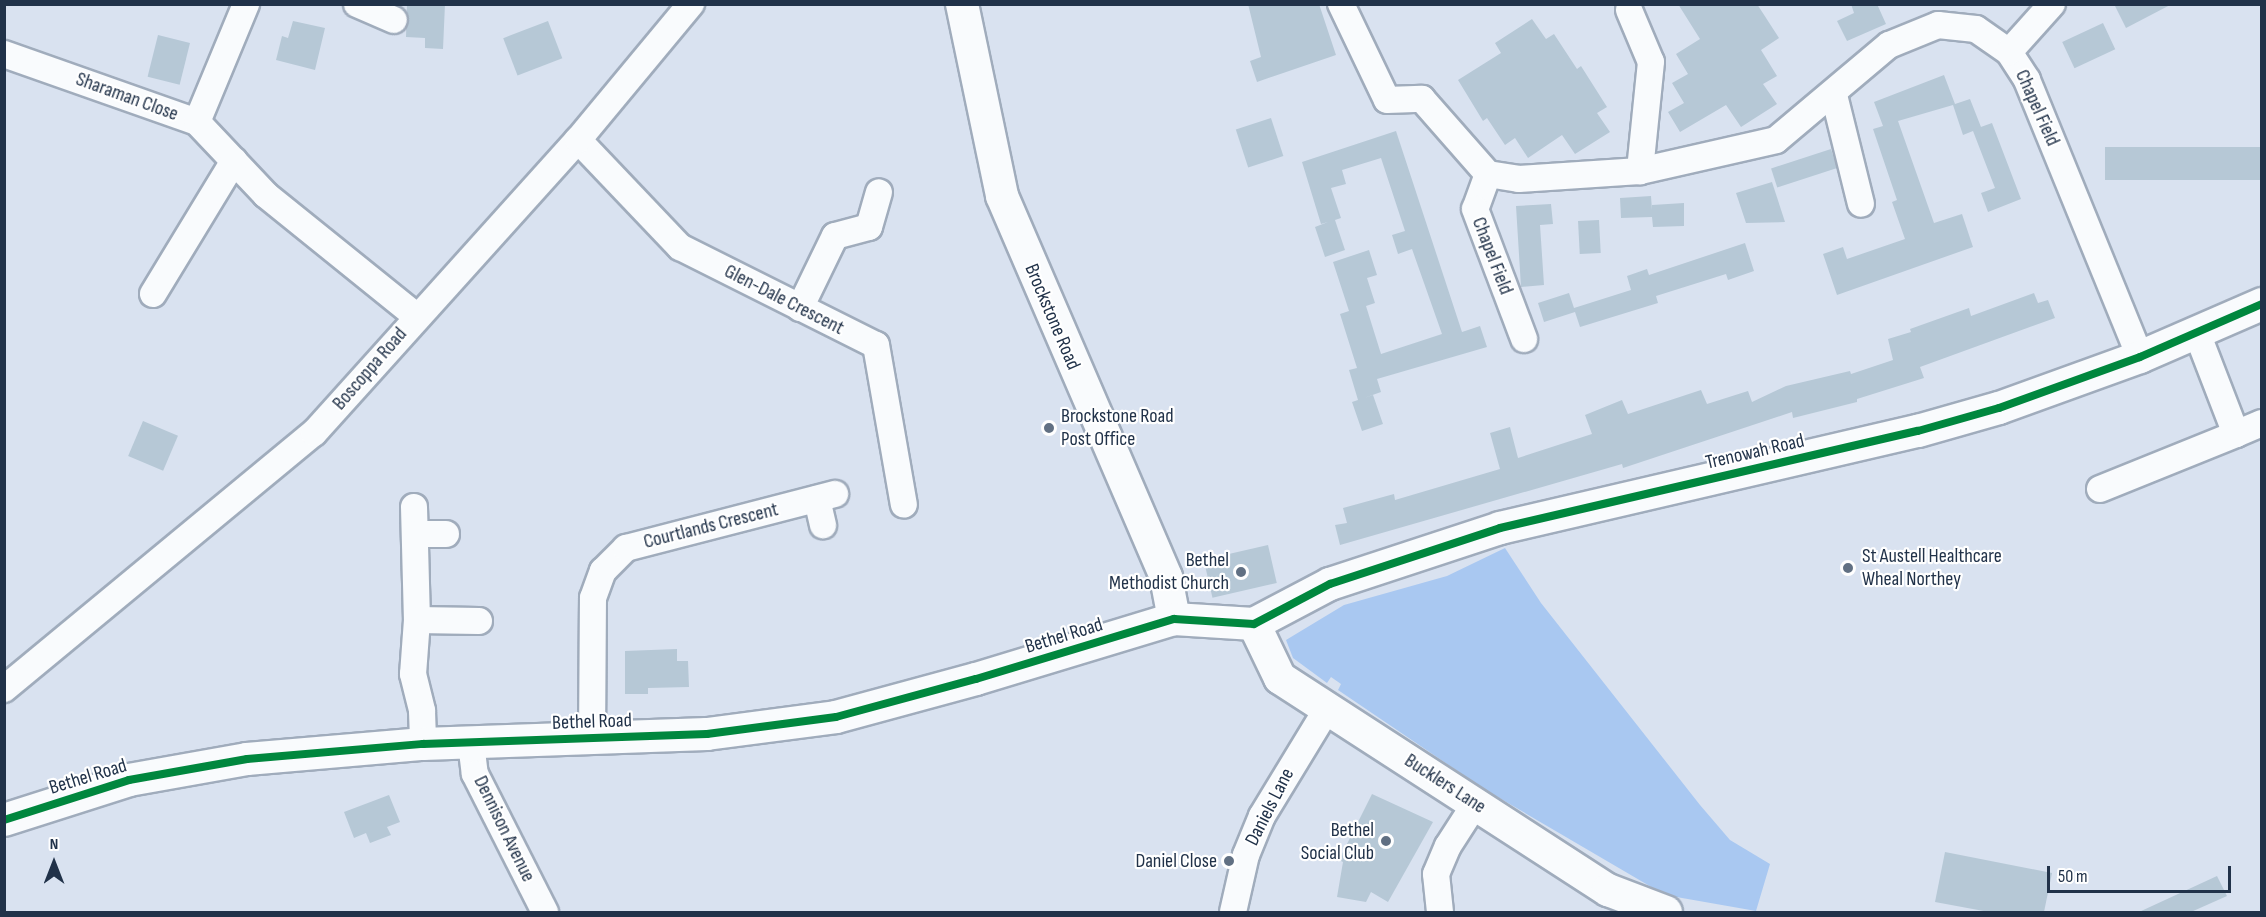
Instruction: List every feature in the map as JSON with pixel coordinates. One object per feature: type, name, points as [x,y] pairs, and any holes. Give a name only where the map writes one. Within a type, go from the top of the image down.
[{"type":"street","name":"Sharaman Close","points":[[4,54],[197,122],[246,4]]},
{"type":"street","points":[[357,4],[394,20]]},
{"type":"street","name":"Boscoppa Road","points":[[4,689],[314,433],[416,316],[578,140],[691,4]]},
{"type":"street","name":"Brockstone Road","points":[[962,4],[1002,196],[1166,577],[1174,619]]},
{"type":"street","points":[[1341,4],[1387,100],[1422,99],[1488,174]]},
{"type":"street","points":[[2009,52],[2052,4]]},
{"type":"street","points":[[1629,10],[1651,62],[1640,171]]},
{"type":"street","name":"Chapel Field","points":[[1524,339],[1475,209],[1488,174],[1519,179],[1640,171],[1776,140],[1834,95],[1889,45],[1938,25],[1976,29],[2009,52],[2027,80],[2140,357]]},
{"type":"street","points":[[1834,95],[1861,204]]},
{"type":"street","points":[[197,122],[266,195],[416,316]]},
{"type":"street","name":"Glen-Dale Crescent","points":[[578,140],[680,247],[876,345],[904,505]]},
{"type":"street","points":[[153,294],[234,161]]},
{"type":"street","points":[[800,308],[836,236],[869,227],[879,192]]},
{"type":"street","name":"Trenowah Road","points":[[1254,624],[1330,584],[1500,528],[1918,431],[1999,408],[2140,357],[2262,304]]},
{"type":"street","points":[[2198,333],[2236,434]]},
{"type":"street","points":[[2100,489],[2262,423]]},
{"type":"street","name":"Courtlands Crescent","points":[[592,739],[593,598],[603,571],[626,548],[826,497],[823,525]]},
{"type":"street","points":[[414,507],[417,620],[413,674],[422,711],[423,744]]},
{"type":"street","points":[[416,534],[446,534]]},
{"type":"street","points":[[1174,619],[1254,624]]},
{"type":"street","name":"Bethel Road","points":[[4,820],[129,780],[247,759],[423,744],[707,734],[836,717],[976,679],[1174,619]]},
{"type":"street","points":[[417,620],[479,621]]},
{"type":"street","name":"Bucklers Lane","points":[[1254,624],[1280,678],[1608,890],[1666,912]]},
{"type":"street","name":"Daniels Lane","points":[[1233,912],[1246,855],[1262,816],[1327,710]]},
{"type":"street","name":"Dennison Avenue","points":[[471,743],[475,774],[545,912]]},
{"type":"street","points":[[1440,912],[1436,874],[1448,846],[1475,804]]},
{"type":"shaded area","points":[[1505,548],[1541,603],[1700,805],[1730,840],[1770,864],[1756,911],[1665,895],[1484,789],[1338,690],[1341,684],[1331,677],[1327,683],[1293,658],[1286,640],[1344,605],[1447,576]]},
{"type":"building","points":[[407,4],[445,4],[443,49],[425,48],[425,38],[406,37]]},
{"type":"building","points":[[1248,4],[1319,4],[1336,55],[1257,82],[1250,61],[1261,57]]},
{"type":"building","points":[[1678,4],[1757,4],[1779,38],[1761,50],[1777,76],[1763,84],[1777,104],[1741,127],[1726,105],[1680,132],[1668,112],[1684,103],[1672,83],[1688,74],[1676,54],[1700,39]]},
{"type":"building","points":[[1851,4],[1877,4],[1886,24],[1847,41],[1837,21],[1854,13]]},
{"type":"building","points":[[2114,4],[2172,4],[2126,28]]},
{"type":"building","points":[[1532,19],[1546,39],[1554,34],[1577,69],[1581,66],[1607,107],[1597,113],[1610,132],[1575,154],[1562,135],[1528,158],[1515,138],[1505,145],[1487,118],[1483,121],[1458,80],[1501,53],[1495,43]]},
{"type":"building","points":[[293,21],[325,28],[315,70],[276,60],[282,36],[288,38]]},
{"type":"building","points":[[548,21],[562,58],[518,76],[503,38]]},
{"type":"building","points":[[2103,23],[2115,49],[2074,68],[2062,42]]},
{"type":"building","points":[[158,35],[190,43],[180,85],[148,77]]},
{"type":"building","points":[[1944,75],[1955,104],[1970,99],[1981,127],[1992,123],[2021,199],[1988,212],[1981,193],[1995,188],[1973,131],[1963,135],[1953,105],[1898,121],[1934,223],[1962,214],[1973,247],[1837,295],[1823,254],[1843,247],[1847,259],[1905,239],[1892,202],[1897,200],[1873,129],[1883,126],[1874,102]]},
{"type":"building","points":[[1271,118],[1283,156],[1248,167],[1236,129]]},
{"type":"building","points":[[1396,131],[1462,332],[1480,326],[1487,347],[1377,379],[1381,392],[1364,398],[1373,395],[1383,424],[1362,431],[1352,402],[1358,400],[1349,370],[1357,368],[1340,314],[1349,311],[1333,262],[1369,250],[1377,275],[1367,278],[1375,303],[1366,306],[1381,354],[1442,334],[1412,249],[1398,254],[1392,235],[1405,231],[1381,158],[1342,170],[1346,184],[1331,188],[1341,218],[1335,220],[1345,250],[1325,257],[1315,227],[1328,222],[1321,224],[1302,162]]},
{"type":"building","points":[[2105,147],[2262,147],[2262,180],[2105,180]]},
{"type":"building","points":[[1831,149],[1837,168],[1777,187],[1771,168]]},
{"type":"building","points":[[1772,182],[1785,222],[1746,223],[1736,193]]},
{"type":"building","points":[[1651,196],[1652,210],[1652,205],[1684,203],[1684,226],[1653,227],[1652,217],[1621,218],[1620,198]]},
{"type":"building","points":[[1551,204],[1553,224],[1540,225],[1544,285],[1521,287],[1516,206]]},
{"type":"building","points":[[1599,220],[1601,253],[1580,254],[1578,221]]},
{"type":"building","points":[[1745,243],[1754,271],[1728,280],[1726,274],[1656,296],[1658,303],[1580,327],[1575,312],[1544,322],[1538,303],[1569,293],[1574,308],[1631,290],[1627,276],[1647,269],[1649,275]]},
{"type":"building","points":[[2034,293],[2038,303],[2048,300],[2055,318],[1920,367],[1924,378],[1857,399],[1857,402],[1793,418],[1792,412],[1623,468],[1622,464],[1340,545],[1335,525],[1347,523],[1343,508],[1394,494],[1395,500],[1500,469],[1490,433],[1510,427],[1518,458],[1592,434],[1585,415],[1622,400],[1628,414],[1701,390],[1707,404],[1748,391],[1752,402],[1786,386],[1850,371],[1851,374],[1893,360],[1888,339],[1969,308],[1971,316]]},
{"type":"building","points":[[143,421],[178,436],[163,471],[128,456]]},
{"type":"building","name":"Bethel Methodist Church","points":[[1268,545],[1277,583],[1212,598],[1204,560]]},
{"type":"building","points":[[677,649],[677,661],[688,661],[689,687],[648,688],[648,694],[625,694],[625,651]]},
{"type":"building","name":"Bethel Social Club","points":[[1372,794],[1433,822],[1388,902],[1371,892],[1366,902],[1337,897],[1343,862],[1339,860]]},
{"type":"building","points":[[389,795],[400,822],[387,827],[391,835],[370,843],[366,833],[354,838],[344,812]]},
{"type":"building","points":[[1945,852],[2052,873],[2044,912],[1989,912],[1935,902]]},
{"type":"building","points":[[2217,876],[2227,896],[2191,912],[2139,912]]},
{"type":"cycle path","points":[[4,820],[129,780],[247,759],[423,744],[707,734],[836,717],[976,679],[1174,619],[1254,624],[1330,584],[1500,528],[1918,431],[1999,408],[2140,357],[2262,304]]},
{"type":"place","name":"Brockstone Road Post Office","points":[[1049,428]]},
{"type":"place","name":"St Austell Healthcare Wheal Northey","points":[[1848,568]]},
{"type":"place","name":"Bethel Methodist Church","points":[[1241,572]]},
{"type":"place","name":"Bethel Social Club","points":[[1386,841]]},
{"type":"place","name":"Daniel Close","points":[[1229,861]]}]
